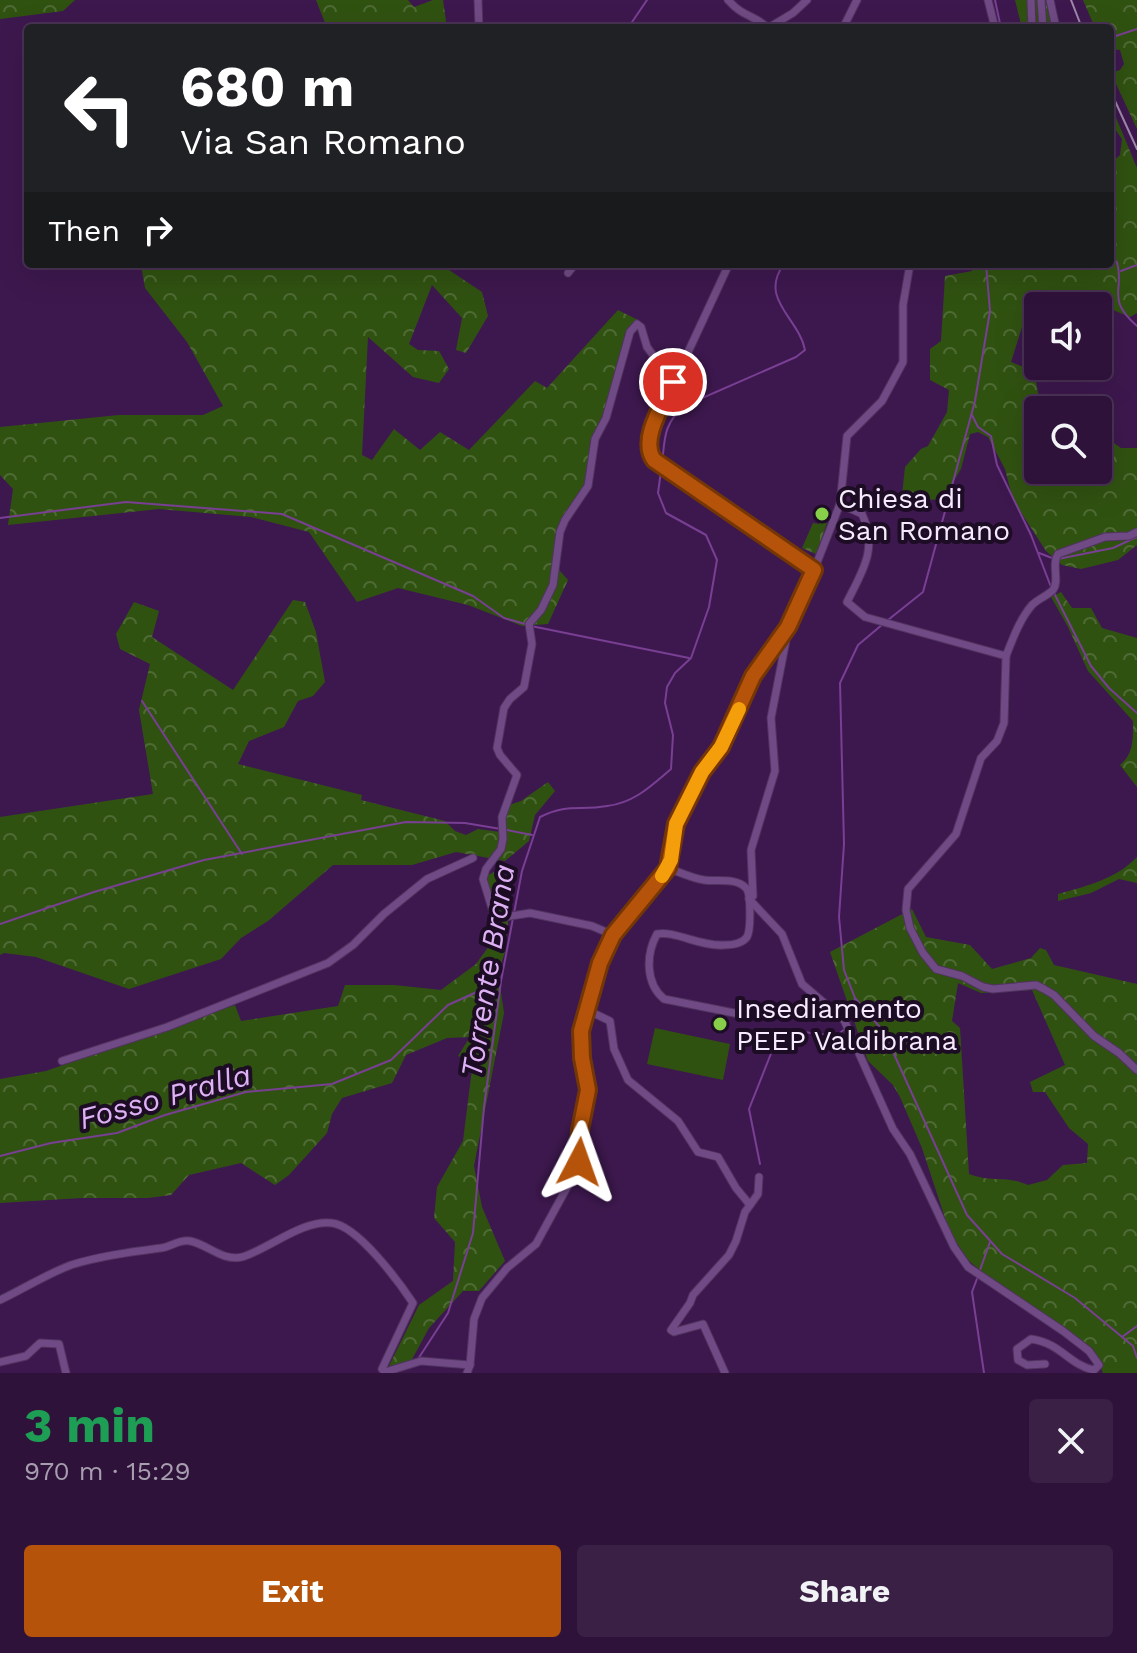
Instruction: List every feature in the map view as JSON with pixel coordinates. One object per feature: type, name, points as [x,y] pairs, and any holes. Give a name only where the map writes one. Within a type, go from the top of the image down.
[{"type":"street","points":[[478,0],[479,24]]},
{"type":"street","points":[[728,0],[742,14],[757,18],[764,24]]},
{"type":"street","points":[[775,24],[807,0]]},
{"type":"street","points":[[845,24],[857,0]]},
{"type":"street","points":[[988,0],[994,24]]},
{"type":"street","points":[[1031,0],[1032,24]]},
{"type":"street","points":[[1041,0],[1043,24]]},
{"type":"street","points":[[1050,0],[1055,24]]},
{"type":"street","points":[[568,273],[572,268]]},
{"type":"street","points":[[727,268],[673,382],[649,442],[650,454],[658,464],[814,570]]},
{"type":"street","points":[[0,1300],[70,1266],[133,1251],[166,1248],[178,1241],[190,1241],[229,1257],[241,1257],[291,1232],[330,1222],[343,1226],[391,1270],[413,1303],[382,1369],[385,1372],[421,1361],[469,1369],[474,1319],[485,1293],[507,1268],[536,1244],[577,1169],[588,1090],[580,1041],[585,1009],[613,935],[668,868],[676,824],[702,772],[721,747],[753,676],[788,627],[814,570],[840,504],[847,436],[882,401],[903,362],[903,313],[909,268]]},
{"type":"street","points":[[613,935],[592,926],[530,913],[498,918],[491,909],[483,884],[486,869],[501,849],[502,817],[517,775],[497,748],[504,708],[524,687],[530,658],[529,628],[553,585],[560,532],[569,512],[588,486],[595,439],[606,418],[630,332],[637,324],[641,327],[647,347],[673,382]]},
{"type":"street","points":[[840,504],[862,514],[870,531],[868,559],[847,602],[865,617],[1006,656]]},
{"type":"street","points":[[1137,532],[1129,536],[1105,537],[1058,554],[1053,561],[1053,590],[1033,603],[1022,619],[1006,656],[1004,723],[997,741],[981,758],[956,834],[908,889],[906,910],[910,928],[923,953],[936,969],[993,989],[1036,985],[1044,989],[1054,995],[1094,1036],[1137,1070]]},
{"type":"street","points":[[749,1016],[662,998],[648,961],[653,942],[660,932],[703,945],[740,943],[748,934],[752,900],[751,850],[774,775],[771,718],[788,627]]},
{"type":"street","points":[[62,1061],[167,1027],[328,963],[353,945],[384,914],[427,879],[473,858]]},
{"type":"street","points":[[668,868],[701,880],[738,883],[747,888],[752,900],[782,934],[802,984],[844,1020],[893,1129],[910,1154],[954,1247],[968,1267],[1063,1331],[1089,1351],[1099,1365],[1094,1370],[1086,1368],[1046,1341],[1031,1339],[1017,1349],[1018,1360],[1027,1365],[1045,1364]]},
{"type":"street","points":[[585,1009],[610,1021],[614,1049],[628,1080],[678,1121],[698,1152],[718,1157],[750,1205]]},
{"type":"street","points":[[725,1373],[703,1324],[674,1332],[671,1330],[693,1295],[729,1255],[750,1205],[758,1194],[759,1177]]},
{"type":"street","points":[[0,1362],[26,1356],[40,1343],[59,1344],[66,1373]]},
{"type":"green space","points":[[0,0],[75,0],[63,11],[0,19]]},
{"type":"green space","points":[[316,0],[408,0],[414,7],[443,0],[446,24],[325,24]]},
{"type":"green space","points":[[1015,0],[1053,0],[1060,24],[1021,24]]},
{"type":"green space","points":[[1083,0],[1137,0],[1137,129],[1114,79],[1114,72],[1124,64],[1120,50],[1114,49],[1114,24],[1093,24]]},
{"type":"green space","points":[[1114,113],[1137,168],[1137,313],[1130,317],[1112,310],[1112,292],[1024,292],[1024,321],[1011,362],[1024,367],[1024,380],[1036,380],[1039,396],[1024,396],[1024,484],[1112,484],[1112,442],[1121,448],[1137,448],[1137,545],[1118,560],[1081,569],[1062,565],[1046,551],[1013,500],[1005,469],[988,437],[978,432],[970,434],[961,469],[942,500],[902,495],[905,467],[921,449],[928,446],[947,412],[949,390],[930,380],[930,349],[941,341],[945,276],[972,271],[972,268],[1114,268],[1114,160],[1120,155],[1122,139],[1114,128]]},
{"type":"green space","points":[[142,268],[446,268],[482,292],[488,316],[466,353],[456,350],[462,318],[432,285],[409,344],[418,350],[439,351],[449,369],[439,383],[413,377],[368,337],[362,455],[372,460],[394,429],[420,450],[440,432],[469,450],[535,381],[547,388],[618,310],[638,320],[625,334],[604,412],[590,441],[589,468],[583,487],[559,529],[555,560],[568,580],[548,624],[522,626],[468,605],[398,588],[357,602],[309,532],[251,517],[159,509],[8,525],[13,489],[0,475],[0,427],[119,415],[203,415],[223,406],[187,342],[145,288]]},
{"type":"green space","points":[[820,521],[827,523],[816,554],[802,548],[813,523],[819,524]]},
{"type":"green space","points":[[1061,592],[1072,608],[1091,608],[1102,628],[1137,638],[1137,787],[1120,765],[1130,751],[1133,721],[1088,671],[1051,597]]},
{"type":"green space","points":[[293,600],[305,602],[316,632],[325,682],[313,696],[298,701],[284,727],[249,741],[238,764],[362,795],[361,800],[445,821],[455,831],[466,835],[478,829],[500,832],[509,805],[521,801],[548,782],[555,791],[535,815],[529,841],[505,861],[456,852],[412,865],[333,865],[268,921],[241,938],[221,959],[129,989],[36,957],[0,955],[0,817],[153,794],[139,710],[150,664],[120,649],[116,634],[134,602],[159,611],[152,637],[233,690]]},
{"type":"green space","points":[[1137,857],[1137,883],[1119,879],[1091,893],[1058,901],[1058,894],[1110,876]]},
{"type":"green space","points":[[494,872],[508,922],[505,952],[498,973],[504,1013],[474,1166],[482,1207],[505,1261],[479,1291],[463,1291],[429,1328],[410,1363],[389,1366],[419,1305],[453,1281],[455,1242],[434,1218],[437,1187],[463,1141],[473,1061],[458,1056],[470,1037],[447,1038],[406,1055],[392,1083],[342,1098],[332,1114],[327,1133],[289,1175],[275,1185],[241,1163],[189,1175],[171,1195],[0,1203],[0,1079],[46,1071],[235,1005],[241,1021],[338,1006],[345,985],[394,985],[441,990],[476,964],[500,931],[487,888],[488,875]]},
{"type":"green space","points":[[912,909],[926,937],[970,945],[992,969],[1031,958],[1040,948],[1046,950],[1054,965],[1137,984],[1137,1373],[1103,1373],[1093,1349],[969,1261],[950,1233],[922,1148],[900,1097],[893,1085],[868,1061],[830,952]],"holes":[[[958,983],[981,993],[1032,990],[1065,1065],[1030,1082],[1033,1092],[1045,1092],[1069,1128],[1088,1144],[1087,1163],[1063,1165],[1047,1180],[1028,1185],[969,1174],[960,1028],[952,1021]]]},
{"type":"green space","points":[[655,1028],[730,1044],[723,1080],[647,1064]]},
{"type":"waterway","points":[[631,24],[647,0]]},
{"type":"waterway","name":"Torrente Brana","points":[[995,0],[1000,24]]},
{"type":"waterway","points":[[1114,37],[1137,29]]},
{"type":"waterway","points":[[1114,260],[1119,272],[1119,301],[1137,326]]},
{"type":"waterway","points":[[1121,271],[1137,265]]},
{"type":"waterway","name":"Torrente Brana","points":[[662,464],[669,426],[684,406],[796,357],[805,350],[796,328],[782,308],[775,288],[782,268]]},
{"type":"waterway","points":[[888,620],[923,592],[975,401],[990,311],[986,268]]},
{"type":"waterway","points":[[972,415],[978,427],[991,436],[997,465],[1031,535],[1051,587]]},
{"type":"waterway","name":"Torrente Brana","points":[[418,1359],[448,1313],[473,1233],[484,1107],[501,981],[522,871],[540,817],[558,810],[626,801],[642,793],[671,769],[673,735],[665,703],[667,687],[675,673],[691,658],[709,607],[717,560],[706,535],[666,513],[658,493],[661,471]]},
{"type":"waterway","points":[[0,518],[126,502],[282,514],[473,596],[504,618],[525,624]]},
{"type":"waterway","points":[[1058,559],[1113,548],[1137,537]]},
{"type":"waterway","points":[[1039,553],[1052,558]]},
{"type":"waterway","points":[[1054,593],[1091,666],[1109,688],[1137,713]]},
{"type":"waterway","points":[[883,624],[858,645],[840,683],[844,844],[839,917],[844,970],[855,998],[884,1032],[967,1215],[1002,1254],[1075,1298],[1133,1346],[1137,1358]]},
{"type":"waterway","points":[[531,626],[689,658]]},
{"type":"waterway","points":[[142,701],[242,854]]},
{"type":"waterway","points":[[0,924],[204,860],[406,822],[465,823],[501,829]]},
{"type":"waterway","points":[[507,830],[532,835]]},
{"type":"waterway","name":"Fosso Pralla","points":[[0,1156],[51,1143],[117,1133],[165,1115],[246,1092],[332,1084],[391,1060],[448,1005],[501,981]]},
{"type":"waterway","points":[[849,1023],[855,998]]},
{"type":"waterway","points":[[760,1164],[749,1109],[772,1051],[775,1035],[787,1030],[836,1036],[846,1028]]},
{"type":"waterway","points":[[980,1270],[990,1242]]},
{"type":"waterway","points":[[978,1276],[972,1292],[984,1373]]},
{"type":"waterway","points":[[1122,1337],[1137,1326]]},
{"type":"railway","points":[[1071,0],[1080,24]]},
{"type":"railway","points":[[1114,99],[1137,149]]},
{"type":"slow traffic","points":[[662,876],[671,860],[676,824],[702,772],[721,747],[739,709]]},
{"type":"place","name":"Chiesa di San Romano","points":[[822,514]]},
{"type":"place","name":"Insediamento PEEP Valdibrana","points":[[720,1024]]},
{"type":"route","points":[[579,1162],[580,1130],[588,1090],[581,1031],[600,963],[613,935],[668,868],[676,824],[702,772],[721,747],[753,676],[788,627],[814,570],[654,460],[649,442],[673,382]]}]
